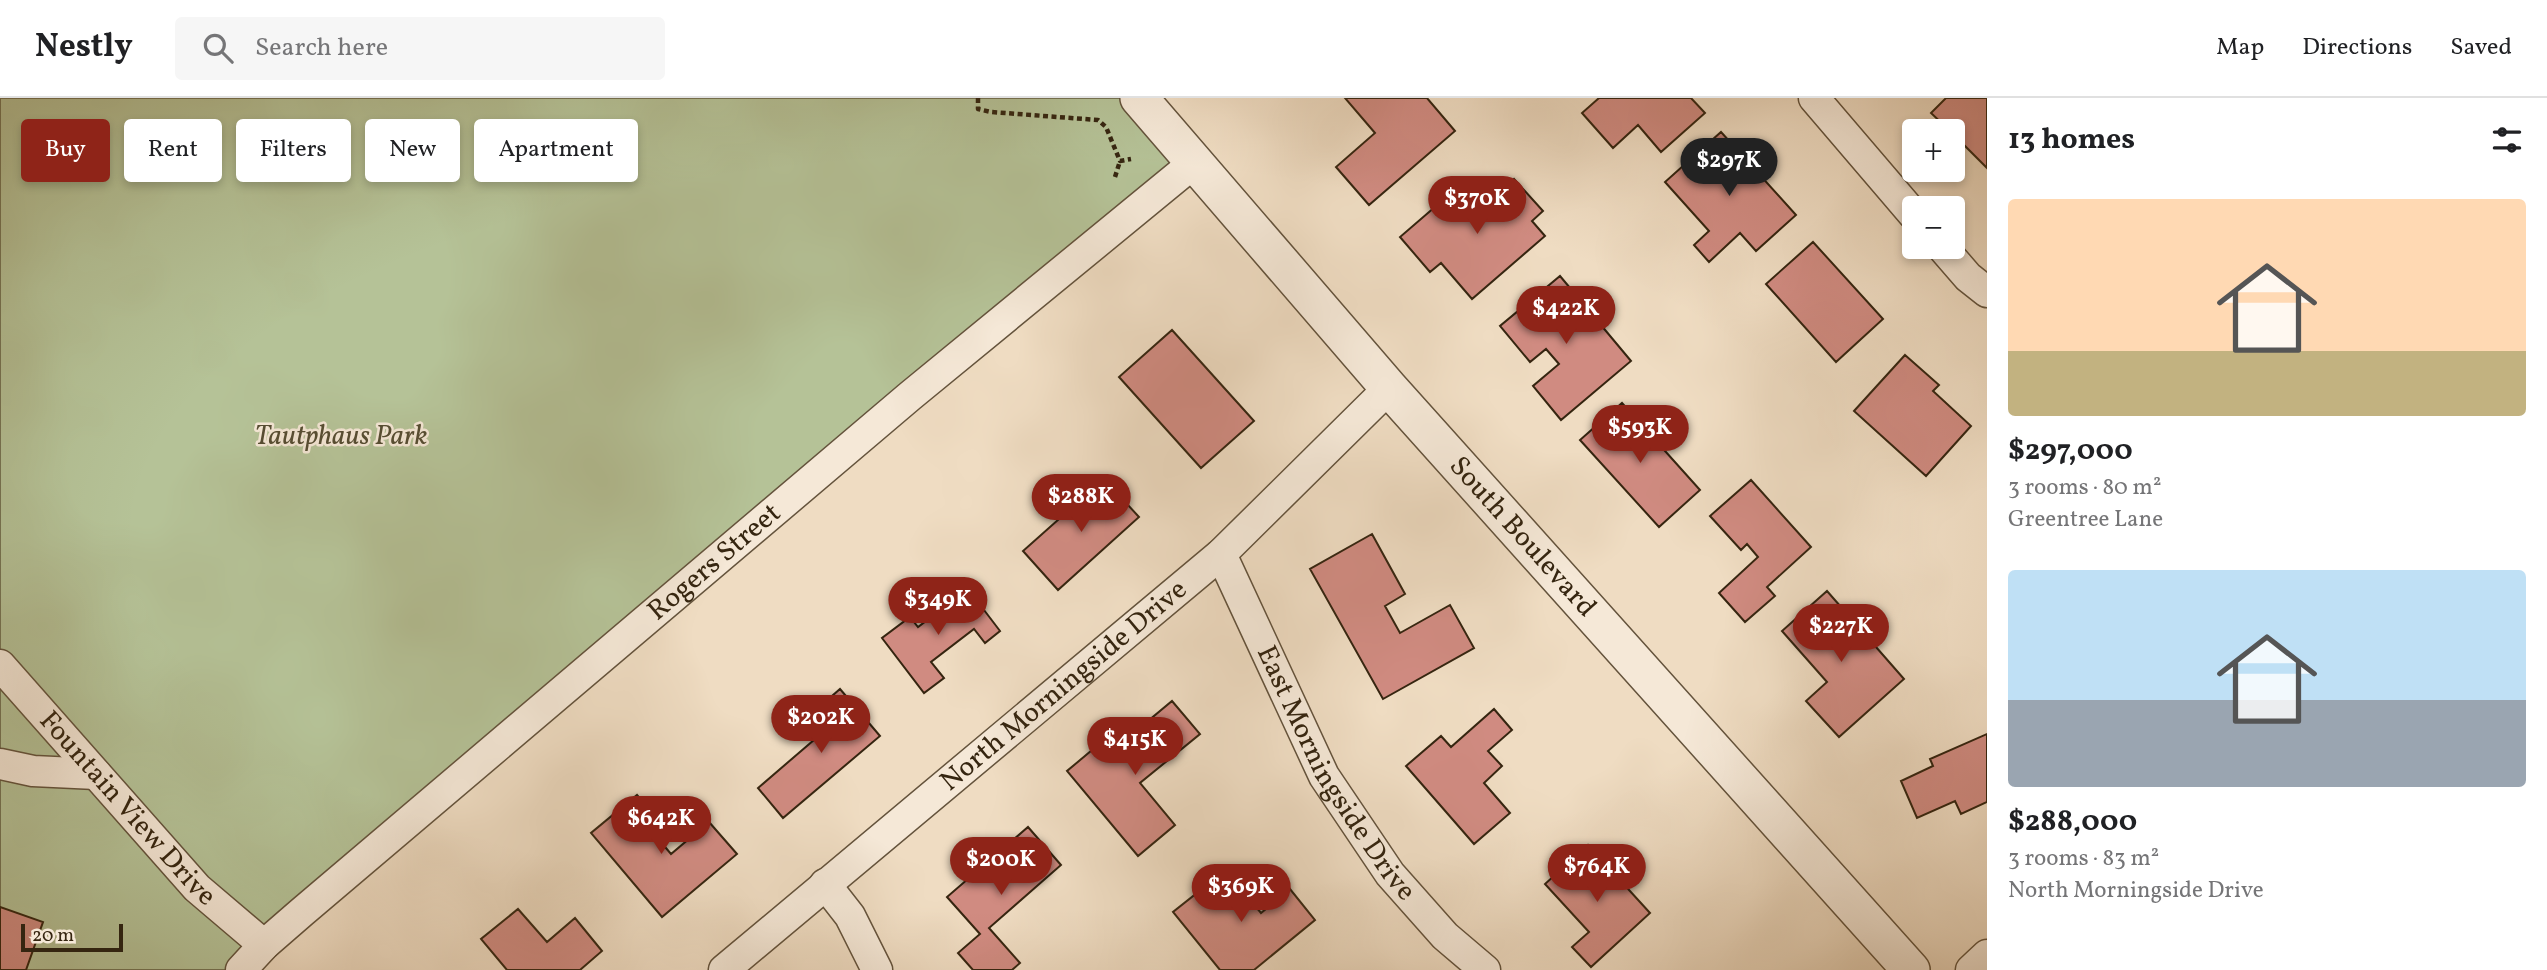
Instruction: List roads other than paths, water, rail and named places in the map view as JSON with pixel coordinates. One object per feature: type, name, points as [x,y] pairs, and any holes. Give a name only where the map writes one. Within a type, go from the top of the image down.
[{"type":"street","name":"South Boulevard","points":[[1139,98],[1389,388],[1911,970]]},
{"type":"street","points":[[1814,98],[1902,201]]},
{"type":"street","name":"Rogers Street","points":[[241,970],[264,945],[909,396],[1195,162]]},
{"type":"street","points":[[1952,259],[1968,277],[1987,292]]},
{"type":"street","name":"North Morningside Drive","points":[[724,970],[1221,554],[1389,388]]},
{"type":"street","name":"East Morningside Drive","points":[[1221,554],[1324,775],[1390,874],[1445,936],[1485,970]]},
{"type":"street","name":"Fountain View Drive","points":[[0,665],[197,888],[264,945]]},
{"type":"street","points":[[0,764],[33,771],[96,774]]},
{"type":"street","points":[[824,884],[850,916],[877,970]]},
{"type":"street","points":[[1971,970],[1987,956]]},
{"type":"park label","name":"Tautphaus Park","points":[[341,436]]}]
